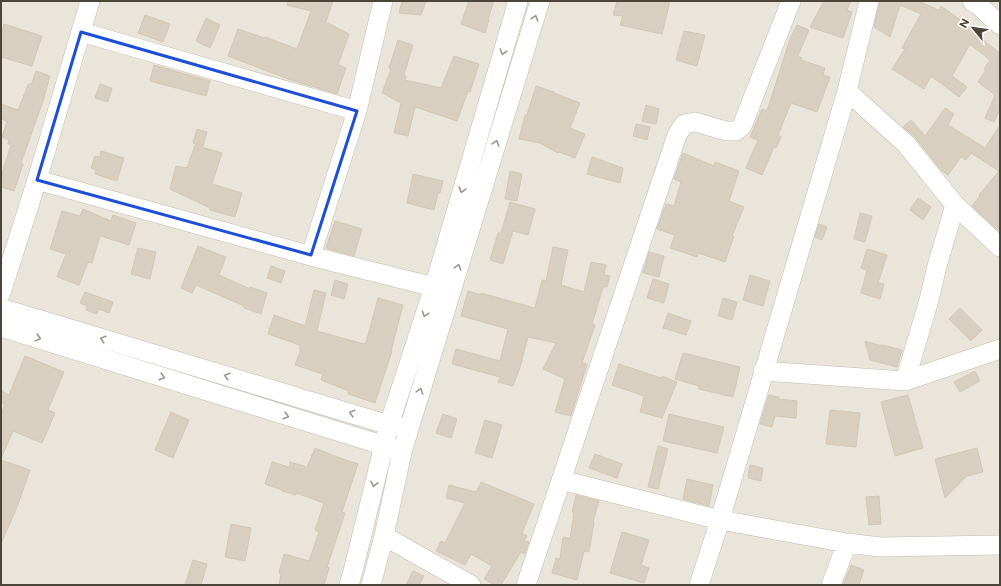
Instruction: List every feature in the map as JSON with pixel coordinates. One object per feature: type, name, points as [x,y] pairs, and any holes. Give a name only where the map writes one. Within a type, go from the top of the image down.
[{"type":"street","points":[[1,293],[37,180],[90,1]]},
{"type":"street","points":[[311,255],[356,112],[383,1]]},
{"type":"street","points":[[349,585],[389,425],[434,286],[518,1]]},
{"type":"street","points":[[371,585],[384,536],[402,452],[540,1]]},
{"type":"street","points":[[526,585],[677,135],[684,124],[695,122],[726,131],[736,131],[742,126],[791,1]]},
{"type":"street","points":[[699,585],[720,520],[847,91],[868,1]]},
{"type":"street","points":[[972,1],[1000,25]]},
{"type":"street","points":[[81,32],[356,112]]},
{"type":"street","points":[[847,91],[906,144],[955,205],[1000,247]]},
{"type":"street","points":[[37,180],[311,255],[434,286]]},
{"type":"street","points":[[905,381],[955,205]]},
{"type":"street","points":[[1,308],[389,425],[409,429]]},
{"type":"street","points":[[1,327],[402,452]]},
{"type":"street","points":[[763,371],[905,381],[1000,349]]},
{"type":"street","points":[[561,480],[720,520],[847,543],[880,547],[1000,545]]},
{"type":"street","points":[[384,536],[471,585]]},
{"type":"street","points":[[831,585],[847,543]]},
{"type":"highlighted area","points":[[81,32],[357,111],[311,255],[37,180]]},
{"type":"shaded area","points":[[1,1],[1000,1],[1000,585],[1,585]]},
{"type":"building","points":[[288,1],[333,1],[326,22],[349,34],[338,65],[346,68],[337,94],[288,79],[228,56],[238,29],[297,49],[311,11],[287,5]]},
{"type":"building","points":[[402,1],[426,1],[421,15],[399,13]]},
{"type":"building","points":[[469,1],[494,1],[485,33],[461,24]]},
{"type":"building","points":[[617,1],[670,1],[662,34],[620,25],[623,16],[613,15]]},
{"type":"building","points":[[824,1],[851,1],[847,10],[852,12],[843,38],[810,27]]},
{"type":"building","points":[[880,1],[918,1],[939,10],[941,6],[998,52],[1000,50],[1000,109],[994,122],[985,118],[995,95],[978,82],[986,70],[984,69],[990,60],[970,44],[952,76],[967,87],[959,97],[931,76],[924,89],[892,69],[905,49],[902,48],[921,14],[900,5],[890,37],[874,27]]},
{"type":"building","points":[[145,15],[170,24],[163,42],[138,33]]},
{"type":"building","points":[[206,18],[220,25],[210,48],[196,41]]},
{"type":"building","points":[[4,24],[42,36],[32,66],[1,57],[1,35]]},
{"type":"building","points":[[797,25],[809,30],[798,56],[802,58],[801,60],[825,68],[823,75],[830,77],[817,112],[791,103],[778,135],[781,137],[776,148],[774,147],[762,175],[746,168],[758,140],[750,137],[762,109],[767,111],[790,39]]},
{"type":"building","points":[[684,31],[705,35],[697,66],[676,60]]},
{"type":"building","points":[[398,40],[413,45],[404,75],[406,76],[405,80],[441,88],[454,56],[479,64],[470,92],[468,91],[457,121],[415,107],[408,136],[394,133],[401,103],[382,93],[391,69],[389,68]]},
{"type":"building","points":[[154,65],[210,81],[206,96],[150,81]]},
{"type":"building","points":[[36,71],[50,76],[43,101],[21,163],[23,164],[14,191],[1,187],[1,176],[11,145],[8,144],[9,140],[2,137],[7,121],[1,119],[1,104],[18,110],[28,85],[32,83]]},
{"type":"building","points":[[100,84],[112,88],[108,102],[95,98]]},
{"type":"building","points":[[536,86],[580,103],[570,128],[585,134],[575,158],[559,152],[558,153],[540,143],[519,139],[525,115],[527,115]]},
{"type":"building","points":[[646,105],[659,109],[656,124],[642,121]]},
{"type":"building","points":[[945,108],[954,114],[948,125],[985,148],[1000,125],[1000,232],[972,206],[999,171],[971,153],[966,160],[961,157],[948,175],[941,170],[915,137],[903,127],[911,120],[925,136]]},
{"type":"building","points":[[636,124],[650,127],[647,140],[633,136]]},
{"type":"building","points":[[197,129],[207,132],[203,146],[193,143]]},
{"type":"building","points":[[195,145],[222,153],[212,184],[242,193],[235,217],[210,210],[210,208],[170,189],[176,166],[187,168]]},
{"type":"building","points":[[101,151],[124,158],[117,181],[95,174],[96,170],[91,168],[95,156],[100,157]]},
{"type":"building","points":[[683,153],[714,166],[715,162],[739,171],[729,201],[744,207],[732,236],[734,236],[725,262],[698,253],[697,257],[670,248],[675,235],[657,229],[666,204],[674,206],[681,182],[674,179]]},
{"type":"building","points":[[592,157],[623,168],[620,183],[587,174]]},
{"type":"building","points":[[510,171],[522,174],[517,201],[505,199]]},
{"type":"building","points":[[413,174],[443,181],[440,193],[438,193],[434,210],[407,203]]},
{"type":"building","points":[[918,198],[931,207],[923,220],[910,210]]},
{"type":"building","points":[[510,202],[535,209],[528,235],[513,231],[503,264],[490,260],[498,233],[501,233]]},
{"type":"building","points":[[83,209],[111,221],[113,215],[136,223],[129,245],[100,236],[92,263],[88,262],[79,285],[57,277],[66,254],[50,249],[62,211],[80,216]]},
{"type":"building","points":[[860,213],[872,216],[865,242],[854,239]]},
{"type":"building","points":[[335,221],[362,229],[354,256],[326,248]]},
{"type":"building","points":[[819,224],[827,227],[822,240],[815,237]]},
{"type":"building","points":[[198,246],[226,257],[219,275],[250,289],[250,287],[267,293],[261,314],[244,308],[244,306],[196,285],[192,293],[181,288]]},
{"type":"building","points":[[553,247],[568,250],[561,285],[584,292],[591,262],[606,265],[604,275],[610,276],[607,287],[603,287],[592,324],[595,325],[582,363],[587,364],[571,416],[555,412],[565,379],[543,369],[556,343],[528,337],[513,386],[498,382],[500,377],[452,364],[456,349],[500,361],[508,329],[461,316],[468,291],[481,295],[481,293],[535,308],[542,280],[546,281]]},
{"type":"building","points":[[138,248],[156,252],[150,279],[131,274]]},
{"type":"building","points":[[867,249],[887,255],[878,283],[884,284],[880,299],[861,293],[867,270],[861,268]]},
{"type":"building","points":[[649,252],[664,256],[659,277],[643,273]]},
{"type":"building","points":[[271,266],[285,271],[281,283],[267,278]]},
{"type":"building","points":[[750,275],[770,281],[763,306],[743,300]]},
{"type":"building","points":[[653,279],[669,284],[664,303],[647,298]]},
{"type":"building","points":[[335,280],[348,284],[344,299],[331,295]]},
{"type":"building","points":[[314,290],[326,293],[317,331],[364,344],[366,343],[378,298],[403,305],[392,351],[375,403],[348,394],[349,391],[321,380],[323,374],[295,365],[301,349],[299,349],[300,345],[268,334],[274,315],[305,326]]},
{"type":"building","points":[[85,292],[113,302],[109,313],[98,309],[97,314],[86,310],[87,306],[80,303]]},
{"type":"building","points":[[723,298],[737,302],[732,320],[718,316]]},
{"type":"building","points":[[960,308],[982,330],[971,341],[949,319]]},
{"type":"building","points":[[668,313],[691,321],[686,335],[663,328]]},
{"type":"building","points":[[865,341],[902,350],[897,367],[870,360]]},
{"type":"building","points":[[683,353],[740,367],[733,397],[699,389],[699,386],[675,379]]},
{"type":"building","points":[[25,356],[64,372],[48,410],[55,413],[42,443],[13,431],[1,459],[1,415],[5,404],[1,403],[1,391],[9,395]]},
{"type":"building","points":[[619,364],[661,378],[662,376],[677,382],[662,418],[640,412],[644,396],[612,385]]},
{"type":"building","points":[[975,371],[980,381],[960,392],[954,382]]},
{"type":"building","points":[[769,395],[779,397],[779,399],[797,401],[796,418],[775,416],[772,427],[760,424]]},
{"type":"building","points":[[908,395],[923,448],[895,456],[881,402]]},
{"type":"building","points":[[830,410],[860,413],[856,447],[826,444]]},
{"type":"building","points":[[171,412],[189,420],[173,458],[155,450]]},
{"type":"building","points":[[443,414],[457,419],[451,438],[436,433]]},
{"type":"building","points":[[669,414],[724,427],[717,453],[663,441]]},
{"type":"building","points":[[485,420],[502,425],[492,458],[475,453]]},
{"type":"building","points":[[658,446],[668,449],[658,489],[648,487]]},
{"type":"building","points":[[315,448],[358,464],[342,512],[345,513],[327,567],[329,568],[324,585],[279,585],[281,574],[279,573],[284,554],[309,561],[319,532],[315,530],[324,503],[296,493],[296,495],[282,491],[265,484],[272,462],[289,467],[290,462],[307,467]]},
{"type":"building","points":[[977,448],[983,472],[967,476],[945,498],[935,459]]},
{"type":"building","points":[[595,454],[622,464],[617,478],[589,468]]},
{"type":"building","points":[[1,460],[30,470],[17,507],[1,544]]},
{"type":"building","points":[[750,465],[763,468],[761,481],[748,478]]},
{"type":"building","points":[[687,479],[713,485],[709,506],[683,499]]},
{"type":"building","points":[[481,482],[534,504],[522,533],[527,536],[524,541],[529,542],[525,554],[521,552],[501,585],[495,585],[484,579],[492,566],[471,554],[465,565],[436,551],[441,541],[445,543],[465,503],[446,498],[449,485],[476,492]]},
{"type":"building","points":[[576,495],[599,501],[593,522],[589,552],[584,551],[577,580],[552,573],[556,558],[560,559],[563,537],[570,538],[574,513],[572,512]]},
{"type":"building","points":[[879,496],[881,524],[869,525],[866,497]]},
{"type":"building","points":[[231,524],[251,528],[245,561],[225,557]]},
{"type":"building","points":[[622,532],[649,540],[641,565],[649,568],[644,583],[610,573]]},
{"type":"building","points":[[193,560],[207,564],[201,585],[185,585]]},
{"type":"building","points":[[851,565],[864,570],[859,585],[843,585]]},
{"type":"building","points":[[413,571],[424,576],[419,585],[406,585]]}]
